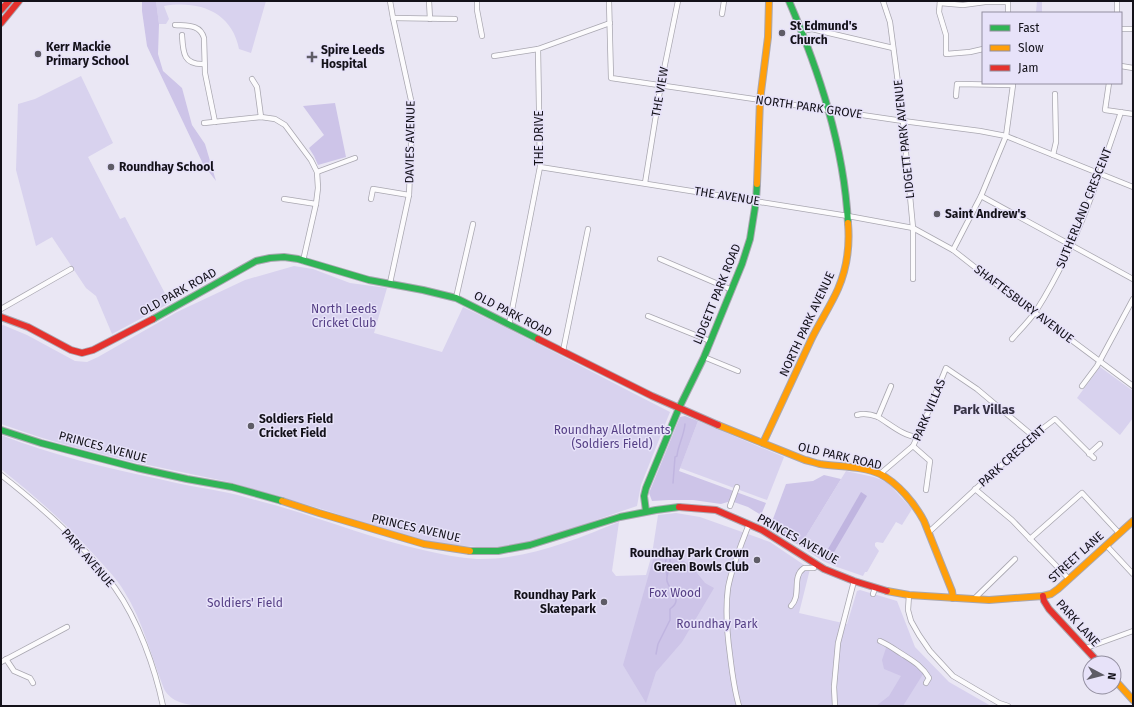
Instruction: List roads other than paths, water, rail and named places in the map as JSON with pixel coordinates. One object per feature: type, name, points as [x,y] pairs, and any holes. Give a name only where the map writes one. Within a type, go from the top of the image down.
[{"type":"street","points":[[1,10],[8,1]]},
{"type":"street","points":[[1,23],[19,1]]},
{"type":"street","name":"DAVIES AVENUE","points":[[390,1],[411,100],[412,126],[409,195],[390,283]]},
{"type":"street","points":[[429,1],[430,19]]},
{"type":"street","points":[[477,1],[477,10],[482,36]]},
{"type":"street","points":[[494,56],[538,49],[610,23],[609,1]]},
{"type":"street","name":"THE VIEW","points":[[645,183],[661,84],[678,1]]},
{"type":"street","points":[[722,14],[724,1]]},
{"type":"street","name":"LIDGETT PARK ROAD","points":[[646,511],[644,496],[646,488],[679,408],[704,357],[732,290],[747,250],[754,221],[760,100],[768,37],[769,1]]},
{"type":"street","name":"NORTH PARK AVENUE","points":[[763,443],[814,335],[835,296],[844,270],[848,249],[848,216],[841,163],[829,109],[802,31],[789,1]]},
{"type":"street","name":"LIDGETT PARK AVENUE","points":[[883,1],[890,22],[903,121],[913,228],[913,279]]},
{"type":"street","points":[[1117,1],[1117,12]]},
{"type":"street","points":[[982,49],[946,54],[946,35],[939,12],[940,2],[963,5],[985,2],[1008,2],[1008,12]]},
{"type":"street","points":[[393,18],[455,19]]},
{"type":"street","name":"NORTH PARK GROVE","points":[[610,23],[611,78],[661,84],[1006,136],[1133,187]]},
{"type":"street","points":[[175,25],[192,26],[200,30],[204,38],[204,64],[215,122]]},
{"type":"street","points":[[802,31],[812,29],[893,48]]},
{"type":"street","points":[[1122,29],[1133,29]]},
{"type":"street","points":[[182,35],[186,58],[190,62],[196,64],[204,64]]},
{"type":"street","name":"THE DRIVE","points":[[509,325],[540,167],[538,49]]},
{"type":"street","points":[[1122,66],[1133,68]]},
{"type":"street","points":[[252,79],[257,87],[261,117]]},
{"type":"street","points":[[953,250],[981,196],[1006,136],[1013,85],[957,84],[956,96]]},
{"type":"street","points":[[1109,84],[1105,110],[1133,114]]},
{"type":"street","points":[[1053,156],[1056,142],[1055,94]]},
{"type":"street","name":"SUTHERLAND CRESCENT","points":[[1012,339],[1035,312],[1054,280],[1072,244],[1100,173],[1121,112]]},
{"type":"street","points":[[204,123],[261,117],[275,119],[285,125],[311,160],[317,172],[318,188],[316,204],[303,261]]},
{"type":"street","points":[[317,172],[355,158]]},
{"type":"street","name":"THE AVENUE","points":[[540,167],[848,216],[913,228]]},
{"type":"street","points":[[371,199],[373,189],[409,195]]},
{"type":"street","points":[[981,196],[1072,244],[1133,279]]},
{"type":"street","points":[[284,199],[316,204]]},
{"type":"street","points":[[456,298],[473,224]]},
{"type":"street","name":"SHAFTESBURY AVENUE","points":[[913,228],[953,250],[1133,386]]},
{"type":"street","points":[[563,352],[588,229]]},
{"type":"street","name":"OLD PARK ROAD","points":[[1,317],[28,327],[71,350],[82,353],[93,350],[175,307],[256,261],[268,258],[287,257],[352,276],[425,290],[456,298],[652,396],[763,443],[804,460],[819,464],[851,467],[880,474],[891,481],[906,495],[919,511],[929,532],[952,591],[953,598]]},
{"type":"street","points":[[660,259],[732,290]]},
{"type":"street","points":[[1,309],[71,269]]},
{"type":"street","points":[[1082,386],[1100,361],[1133,299]]},
{"type":"street","points":[[648,316],[710,341]]},
{"type":"street","points":[[704,357],[738,371]]},
{"type":"street","name":"PARK VILLAS","points":[[880,474],[913,446],[946,368],[977,389],[1033,436]]},
{"type":"street","points":[[878,417],[891,386]]},
{"type":"street","points":[[857,414],[878,417],[911,437],[917,437]]},
{"type":"street","name":"PARK CRESCENT","points":[[929,532],[975,488],[1054,419],[1094,458]]},
{"type":"street","name":"PRINCES AVENUE","points":[[1,430],[41,443],[137,468],[232,487],[281,500],[392,536],[424,544],[467,551],[498,551],[530,545],[597,524],[646,511],[682,507],[716,510],[768,534],[824,569],[874,591],[909,595]]},
{"type":"street","points":[[1089,454],[1100,444]]},
{"type":"street","points":[[913,446],[930,461],[926,490]]},
{"type":"street","name":"PARK AVENUE","points":[[1,475],[28,497],[69,535],[96,562],[116,589],[131,614],[146,650],[161,695],[163,706]]},
{"type":"street","points":[[730,506],[737,487]]},
{"type":"street","points":[[975,488],[1012,520],[1069,579]]},
{"type":"street","points":[[1030,539],[1082,493],[1119,534]]},
{"type":"street","name":"STREET LANE","points":[[909,595],[989,600],[1043,596],[1051,594],[1133,521]]},
{"type":"street","points":[[739,706],[733,682],[726,620],[730,579],[749,524]]},
{"type":"street","points":[[1106,545],[1133,574]]},
{"type":"street","points":[[974,599],[1015,559]]},
{"type":"street","points":[[791,606],[794,603],[799,573],[804,568],[814,568]]},
{"type":"street","points":[[835,706],[834,687],[838,643],[854,581]]},
{"type":"street","points":[[909,595],[908,610],[911,621],[930,651],[953,676],[999,703],[1008,706]]},
{"type":"street","name":"PARK LANE","points":[[1043,596],[1049,609],[1092,655]]},
{"type":"street","points":[[1,662],[67,627]]},
{"type":"street","points":[[1086,648],[1133,631]]},
{"type":"street","points":[[880,641],[889,645],[916,663],[929,678],[926,683]]},
{"type":"street","points":[[6,659],[14,672],[30,678],[33,683]]},
{"type":"street","points":[[1122,688],[1133,700]]},
{"type":"waterway","points":[[673,483],[675,457],[677,456],[685,424]]},
{"type":"waterway","points":[[666,559],[665,567],[667,575]]},
{"type":"waterway","points":[[656,654],[658,644],[670,620],[670,609],[676,602],[675,595],[667,580],[670,559]]},
{"type":"place","name":"St Edmund's Church","points":[[782,33]]},
{"type":"place","name":"Kerr Mackie Primary School","points":[[38,54]]},
{"type":"place","name":"Spire Leeds Hospital","points":[[312,57]]},
{"type":"place","name":"Roundhay School","points":[[111,167]]},
{"type":"place","name":"Saint Andrew's","points":[[937,214]]},
{"type":"place","name":"Soldiers Field Cricket Field","points":[[251,426]]},
{"type":"place","name":"Roundhay Park Crown Green Bowls Club","points":[[757,560]]},
{"type":"place","name":"Roundhay Park Skatepark","points":[[604,602]]},
{"type":"district","name":"Park Villas","points":[[984,409]]},
{"type":"park label","name":"North Leeds Cricket Club","points":[[344,316]]},
{"type":"park label","name":"Roundhay Allotments (Soldiers Field)","points":[[612,437]]},
{"type":"park label","name":"Fox Wood","points":[[675,593]]},
{"type":"park label","name":"Soldiers' Field","points":[[245,603]]},
{"type":"park label","name":"Roundhay Park","points":[[717,624]]}]
